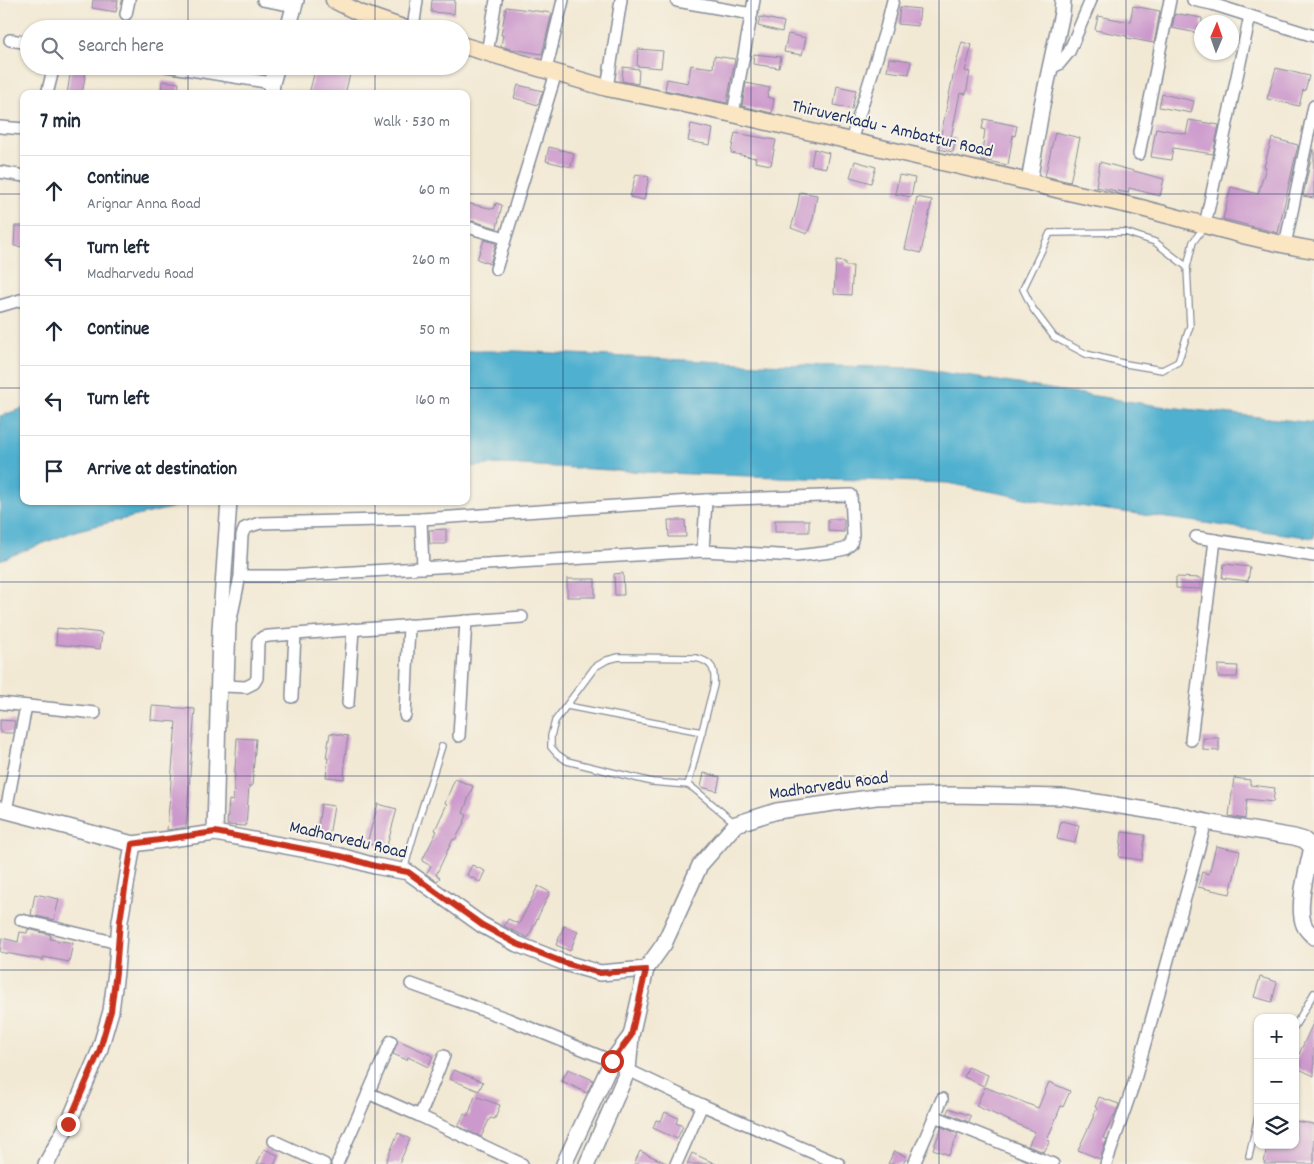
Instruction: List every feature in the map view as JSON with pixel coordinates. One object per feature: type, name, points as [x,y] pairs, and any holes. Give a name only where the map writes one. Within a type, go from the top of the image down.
[{"type":"main road","points":[[334,0],[360,14],[378,20]]},
{"type":"main road","name":"Thiruverkadu - Ambattur Road","points":[[470,48],[607,88],[732,114],[1029,182],[1132,206],[1285,246],[1314,250]]},
{"type":"street","points":[[126,14],[129,0]]},
{"type":"street","points":[[263,0],[296,3],[291,20]]},
{"type":"street","points":[[414,20],[417,0]]},
{"type":"street","points":[[487,53],[496,0]]},
{"type":"street","points":[[496,269],[551,72],[563,0]]},
{"type":"street","points":[[607,88],[621,0]]},
{"type":"street","points":[[677,0],[752,14]]},
{"type":"street","points":[[732,114],[754,0]]},
{"type":"street","points":[[851,142],[893,0]]},
{"type":"street","points":[[1029,182],[1063,0]]},
{"type":"street","points":[[1050,68],[1058,64],[1068,52],[1091,0]]},
{"type":"street","points":[[1139,154],[1170,0]]},
{"type":"street","points":[[1193,0],[1212,4],[1314,36]]},
{"type":"street","points":[[1205,225],[1250,16]]},
{"type":"street","points":[[10,40],[20,42]]},
{"type":"street","points":[[48,90],[52,75]]},
{"type":"street","points":[[209,75],[272,88],[275,75]]},
{"type":"street","points":[[1285,246],[1314,106]]},
{"type":"street","points":[[0,127],[20,129]]},
{"type":"street","points":[[0,172],[20,175]]},
{"type":"street","points":[[471,228],[505,238]]},
{"type":"street","points":[[0,306],[20,300]]},
{"type":"street","points":[[221,685],[228,682],[230,624],[240,576],[242,535],[245,528],[260,523],[421,519],[706,500],[851,495],[853,536],[846,549],[831,552],[797,556],[703,551],[287,576],[240,576]]},
{"type":"street","points":[[703,551],[706,500]]},
{"type":"street","points":[[215,832],[221,685],[220,630],[229,506]]},
{"type":"street","points":[[421,519],[423,568]]},
{"type":"street","points":[[1196,537],[1314,556]]},
{"type":"street","points":[[1191,740],[1215,540]]},
{"type":"street","points":[[221,685],[246,687],[254,683],[257,678],[257,647],[260,639],[269,636],[522,617]]},
{"type":"street","points":[[459,736],[466,621]]},
{"type":"street","points":[[405,715],[409,626]]},
{"type":"street","points":[[348,703],[353,630]]},
{"type":"street","points":[[292,697],[295,634]]},
{"type":"street","points":[[0,703],[95,713]]},
{"type":"street","points":[[26,706],[3,810],[132,844],[120,921],[111,1011],[99,1052],[68,1124],[46,1164]]},
{"type":"street","name":"Madharvedu Road","points":[[736,824],[777,811],[876,797],[950,795],[1064,797],[1178,815],[1206,822],[1294,837],[1304,840],[1313,847],[1301,910],[1304,926],[1314,937]]},
{"type":"street","points":[[1106,1164],[1134,1083],[1206,822]]},
{"type":"street","points":[[587,1164],[628,1070],[631,1036],[646,970],[664,944],[700,865],[736,824]]},
{"type":"street","name":"Madharvedu Road","points":[[132,844],[215,832],[340,856],[375,866],[408,872],[482,925],[517,944],[565,963],[600,973],[646,970]]},
{"type":"street","points":[[21,920],[118,943]]},
{"type":"street","points":[[411,984],[508,1019],[612,1061],[702,1104],[839,1164]]},
{"type":"street","points":[[564,1164],[612,1061],[631,1036]]},
{"type":"street","points":[[337,1164],[391,1041]]},
{"type":"street","points":[[420,1116],[444,1056]]},
{"type":"street","points":[[368,1093],[522,1164]]},
{"type":"street","points":[[914,1164],[942,1099]]},
{"type":"street","points":[[676,1164],[702,1104]]},
{"type":"street","points":[[934,1116],[1052,1164]]},
{"type":"street","points":[[274,1141],[324,1164]]},
{"type":"lane","points":[[1187,267],[1155,242],[1125,232],[1050,233],[1023,289],[1033,309],[1054,337],[1086,354],[1126,364],[1162,370],[1178,362],[1190,326],[1187,267],[1193,242],[1205,225]]},
{"type":"lane","points":[[688,785],[714,685],[712,666],[705,660],[696,658],[619,657],[607,660],[595,667],[555,721],[551,736],[551,747],[557,754],[567,761],[652,782],[688,785],[736,824]]},
{"type":"lane","points":[[567,706],[702,732]]},
{"type":"lane","points":[[404,872],[442,746]]},
{"type":"lane","points":[[1299,1019],[1314,993]]},
{"type":"lane","points":[[1249,1156],[1254,1134]]},
{"type":"water","points":[[470,351],[516,351],[760,364],[915,368],[1159,406],[1314,423],[1314,538],[1035,500],[947,483],[664,473],[502,464],[470,467]]},
{"type":"water","points":[[20,409],[20,505],[183,505],[78,530],[0,560],[0,416]]},
{"type":"building","points":[[93,0],[118,0],[116,12],[92,8]]},
{"type":"building","points":[[432,0],[455,0],[454,14],[431,12]]},
{"type":"building","points":[[1133,6],[1160,11],[1154,43],[1095,30],[1098,16],[1130,22]]},
{"type":"building","points":[[506,7],[552,13],[542,54],[501,46]]},
{"type":"building","points":[[900,7],[920,9],[918,26],[898,24]]},
{"type":"building","points":[[1175,14],[1194,17],[1194,32],[1172,28]]},
{"type":"building","points":[[760,17],[784,22],[782,32],[758,26]]},
{"type":"building","points":[[788,34],[806,38],[802,55],[784,52]]},
{"type":"building","points":[[962,42],[972,45],[965,71],[970,72],[966,94],[960,93],[951,138],[956,138],[953,152],[938,149]]},
{"type":"building","points":[[638,49],[663,51],[661,68],[637,66]]},
{"type":"building","points":[[754,54],[781,57],[779,68],[753,64]]},
{"type":"building","points":[[714,56],[735,59],[727,103],[665,90],[667,79],[688,83],[691,65],[713,68]]},
{"type":"building","points":[[889,58],[911,61],[909,74],[887,71]]},
{"type":"building","points":[[623,67],[639,69],[638,84],[622,81]]},
{"type":"building","points":[[1276,68],[1309,76],[1299,106],[1267,99]]},
{"type":"building","points":[[70,75],[85,75],[83,90],[68,90]]},
{"type":"building","points":[[314,75],[350,75],[346,90],[310,90]]},
{"type":"building","points":[[162,81],[179,83],[178,90],[161,90]]},
{"type":"building","points":[[746,83],[770,88],[767,97],[774,99],[772,113],[742,106]]},
{"type":"building","points":[[518,85],[543,91],[538,105],[514,98]]},
{"type":"building","points":[[837,86],[856,90],[852,109],[834,105]]},
{"type":"building","points":[[1162,94],[1194,101],[1191,113],[1159,107]]},
{"type":"building","points":[[984,119],[1017,126],[1015,136],[1013,135],[1008,165],[981,160],[985,130],[982,129]]},
{"type":"building","points":[[1189,120],[1219,125],[1213,154],[1173,148],[1171,160],[1151,157],[1156,128],[1186,134]]},
{"type":"building","points":[[691,124],[713,129],[710,145],[688,141]]},
{"type":"building","points":[[1055,132],[1080,138],[1070,182],[1045,176]]},
{"type":"building","points":[[735,133],[776,140],[771,165],[755,162],[756,158],[731,153]]},
{"type":"building","points":[[1272,138],[1298,145],[1278,233],[1223,219],[1231,187],[1258,194]]},
{"type":"building","points":[[549,147],[574,153],[571,167],[546,161]]},
{"type":"building","points":[[814,149],[829,153],[826,168],[811,165]]},
{"type":"building","points":[[1314,149],[1314,198],[1303,196]]},
{"type":"building","points":[[855,161],[876,167],[871,183],[850,177]]},
{"type":"building","points":[[1100,162],[1164,179],[1160,196],[1129,188],[1128,193],[1096,187]]},
{"type":"building","points":[[636,174],[649,177],[644,200],[630,197]]},
{"type":"building","points":[[899,175],[915,178],[911,197],[895,194]]},
{"type":"building","points":[[800,192],[817,195],[813,219],[807,234],[791,228]]},
{"type":"building","points":[[917,197],[932,200],[921,253],[905,249]]},
{"type":"building","points":[[496,203],[502,205],[497,228],[470,221],[470,204],[494,209]]},
{"type":"building","points":[[15,226],[20,226],[20,247],[14,246]]},
{"type":"building","points":[[484,240],[496,243],[490,264],[477,259]]},
{"type":"building","points":[[836,261],[845,262],[845,266],[853,266],[851,295],[834,294]]},
{"type":"building","points":[[828,519],[844,519],[844,532],[828,531]]},
{"type":"building","points":[[668,520],[685,520],[686,537],[669,537]]},
{"type":"building","points":[[775,520],[809,520],[809,532],[775,532]]},
{"type":"building","points":[[446,529],[446,544],[430,544],[429,530]]},
{"type":"building","points":[[1224,564],[1250,567],[1248,581],[1222,578]]},
{"type":"building","points":[[623,573],[624,595],[615,595],[614,574]]},
{"type":"building","points":[[1176,577],[1201,578],[1200,589],[1176,588]]},
{"type":"building","points":[[567,579],[595,579],[595,597],[567,597]]},
{"type":"building","points":[[57,628],[102,633],[100,649],[56,644]]},
{"type":"building","points":[[1218,665],[1238,666],[1237,677],[1218,677]]},
{"type":"building","points":[[152,706],[195,709],[186,827],[167,830],[176,722],[151,720]]},
{"type":"building","points":[[0,720],[15,721],[13,733],[0,733]]},
{"type":"building","points":[[330,733],[348,736],[344,779],[326,777],[328,758],[326,758]]},
{"type":"building","points":[[237,738],[256,739],[252,786],[249,786],[246,826],[227,825],[229,800],[233,801]]},
{"type":"building","points":[[1203,738],[1219,738],[1219,751],[1203,750]]},
{"type":"building","points":[[704,773],[720,777],[717,791],[701,787]]},
{"type":"building","points":[[1234,778],[1250,780],[1250,785],[1275,788],[1273,802],[1247,799],[1245,819],[1229,816]]},
{"type":"building","points":[[455,779],[473,786],[463,813],[467,815],[436,875],[440,878],[437,881],[426,874],[431,866],[422,861],[437,831],[435,830],[447,804],[445,803]]},
{"type":"building","points":[[321,804],[334,806],[329,836],[317,835]]},
{"type":"building","points":[[378,804],[397,809],[386,849],[367,843]]},
{"type":"building","points":[[1061,821],[1079,825],[1075,843],[1057,839]]},
{"type":"building","points":[[1122,832],[1145,835],[1142,860],[1119,857]]},
{"type":"building","points":[[1216,846],[1240,851],[1230,894],[1198,887],[1202,872],[1209,874]]},
{"type":"building","points":[[472,865],[485,871],[480,882],[467,875]]},
{"type":"building","points":[[538,886],[550,892],[528,938],[504,926],[508,919],[519,924]]},
{"type":"building","points":[[35,894],[59,899],[54,920],[31,915]]},
{"type":"building","points":[[564,926],[578,931],[570,951],[556,945]]},
{"type":"building","points":[[28,929],[51,935],[50,939],[73,943],[69,962],[43,957],[43,960],[0,952],[2,938],[18,942],[20,932],[27,933]]},
{"type":"building","points":[[1260,977],[1277,982],[1272,1002],[1254,997]]},
{"type":"building","points":[[1314,1021],[1314,1076],[1299,1069],[1299,1054]]},
{"type":"building","points":[[398,1040],[433,1056],[428,1067],[408,1057],[407,1060],[393,1054]]},
{"type":"building","points":[[968,1067],[988,1075],[984,1086],[964,1077]]},
{"type":"building","points":[[568,1069],[593,1080],[587,1093],[562,1081]]},
{"type":"building","points":[[454,1070],[483,1082],[479,1091],[450,1079]]},
{"type":"building","points":[[1049,1082],[1070,1091],[1063,1107],[1061,1106],[1047,1140],[1050,1141],[1044,1152],[1028,1146],[1035,1132],[976,1106],[985,1087],[1038,1108]]},
{"type":"building","points":[[475,1096],[500,1105],[495,1119],[490,1118],[481,1137],[458,1126],[464,1114],[468,1116]]},
{"type":"building","points":[[1099,1097],[1119,1104],[1103,1138],[1107,1139],[1100,1159],[1078,1150],[1097,1108],[1095,1107]]},
{"type":"building","points":[[949,1108],[971,1116],[969,1122],[947,1113]]},
{"type":"building","points":[[665,1112],[678,1118],[676,1123],[683,1126],[677,1139],[653,1128],[656,1120],[661,1121]]},
{"type":"building","points":[[1299,1122],[1314,1124],[1314,1164],[1264,1164],[1266,1149],[1299,1149]]},
{"type":"building","points":[[942,1127],[958,1134],[949,1155],[933,1149]]},
{"type":"building","points":[[398,1133],[410,1139],[399,1164],[385,1164]]},
{"type":"building","points":[[264,1149],[278,1155],[275,1164],[257,1164]]},
{"type":"building","points":[[640,1151],[668,1164],[634,1164]]},
{"type":"building","points":[[894,1151],[907,1157],[903,1164],[888,1164]]},
{"type":"building","points":[[692,1153],[716,1164],[687,1164]]},
{"type":"route","points":[[68,1124],[99,1052],[111,1011],[120,921],[132,844],[215,832],[340,856],[375,866],[408,872],[482,925],[517,944],[565,963],[600,973],[646,970],[631,1036],[612,1061]]}]
